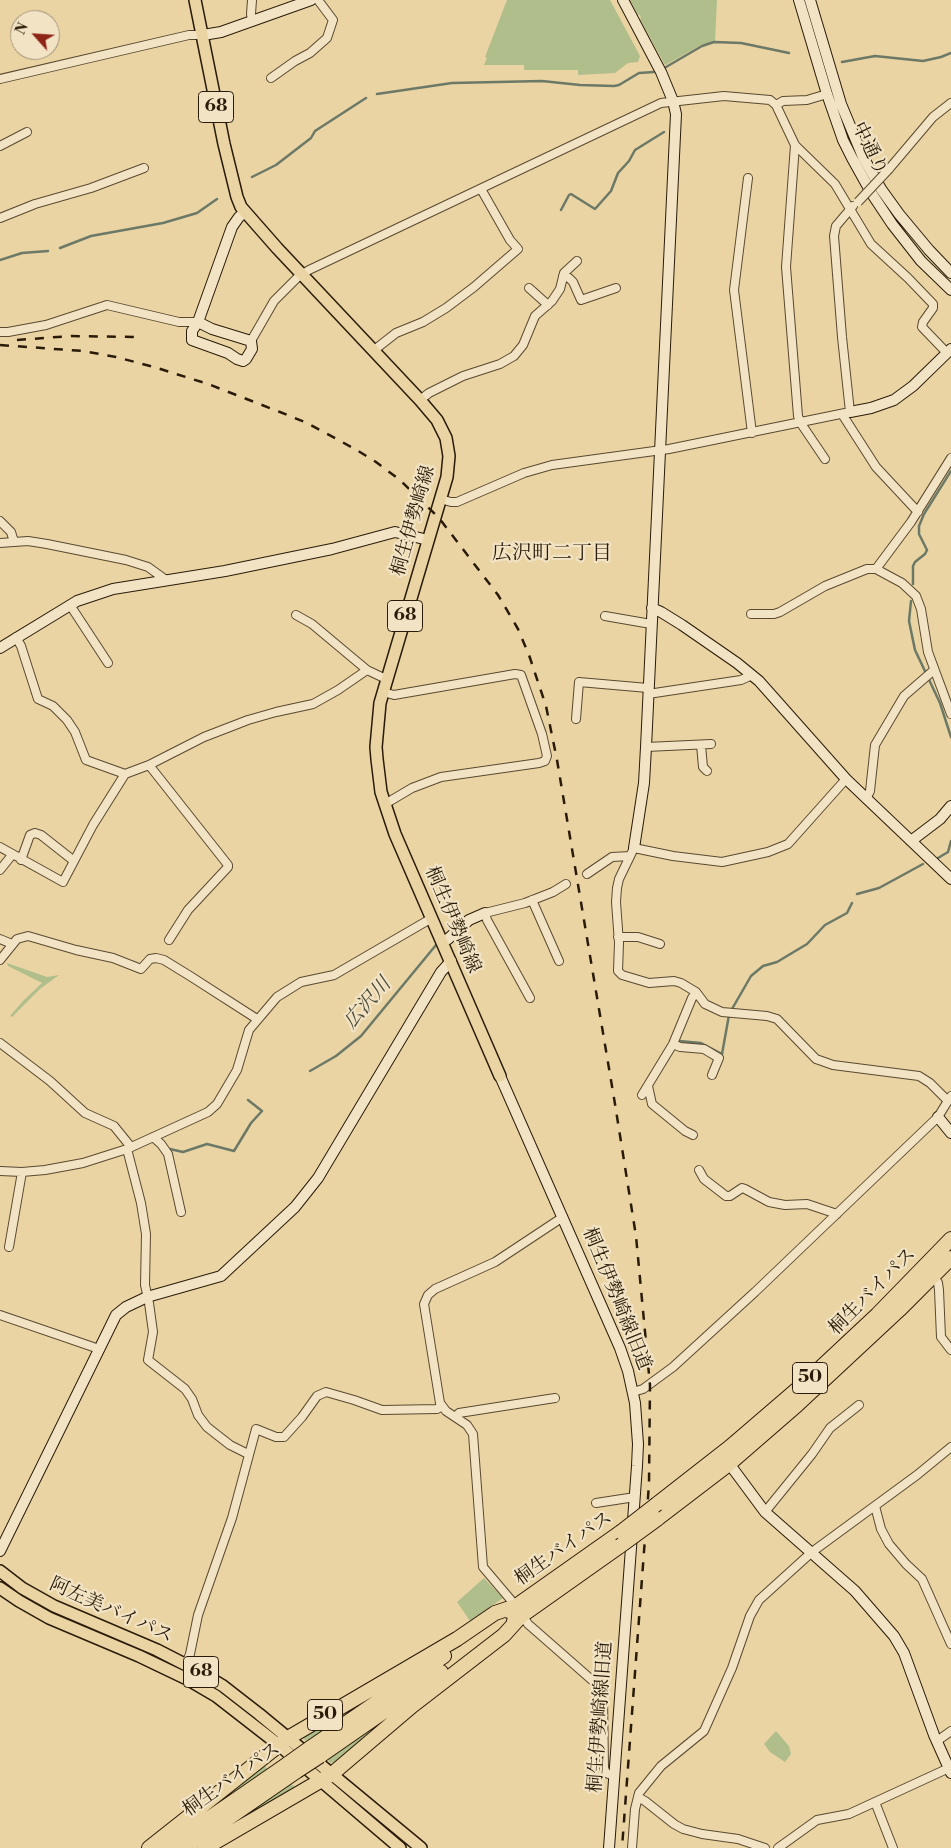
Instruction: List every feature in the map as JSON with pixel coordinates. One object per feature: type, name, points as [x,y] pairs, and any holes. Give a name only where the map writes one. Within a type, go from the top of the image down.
[{"type":"highway","name":"桐生バイパス","points":[[166,1848],[293,1767],[519,1610],[620,1546],[657,1519],[726,1459],[842,1349],[951,1239]]},
{"type":"highway","name":"桐生バイパス","points":[[519,1610],[657,1504],[726,1459],[797,1406],[951,1258]]},
{"type":"highway","name":"50","points":[[149,1848],[283,1741],[457,1639],[495,1613],[519,1610]]},
{"type":"highway","name":"50","points":[[205,1848],[326,1777],[504,1634],[519,1610]]},
{"type":"highway","name":"桐生バイパス","points":[[185,1848],[293,1767]]},
{"type":"main road","name":"桐生伊勢崎線","points":[[195,0],[224,144],[237,197],[245,212],[420,400],[437,420],[448,444],[448,470],[380,703],[376,747],[378,777],[395,834],[500,1076]]},
{"type":"main road","name":"阿左美バイパス","points":[[0,1571],[22,1588],[54,1606],[186,1664],[222,1686],[326,1777],[421,1848]]},
{"type":"main road","name":"阿左美バイパス","points":[[0,1588],[18,1601],[49,1618],[139,1656],[194,1683],[283,1741]]},
{"type":"main road","name":"阿左美バイパス","points":[[326,1777],[400,1848]]},
{"type":"street","points":[[252,0],[252,21]]},
{"type":"street","points":[[0,79],[189,35],[221,32],[311,0]]},
{"type":"street","points":[[271,78],[295,61],[310,54],[327,38],[333,20],[318,0]]},
{"type":"street","points":[[623,0],[661,72],[673,101],[676,124],[644,783],[632,852],[619,879],[617,888],[619,973],[649,983],[681,983],[696,992],[705,1004],[722,1012],[766,1016],[776,1019],[816,1059],[833,1065],[919,1076],[949,1099],[938,1117],[690,1352],[654,1382],[641,1390],[633,1392]]},
{"type":"street","name":"中通り","points":[[799,0],[843,140],[861,175],[881,209],[910,248],[951,290]]},
{"type":"street","name":"中通り","points":[[810,0],[841,104],[863,157],[881,189],[899,214],[929,250],[951,272]]},
{"type":"street","points":[[776,105],[783,101],[807,100],[827,94]]},
{"type":"street","points":[[245,212],[238,217],[232,227],[198,322],[192,331],[192,340],[243,361],[252,348],[250,341],[274,301],[302,274],[661,103],[724,96],[770,100],[776,105],[795,145],[835,184],[871,244],[934,304],[922,327],[949,351],[913,386],[894,400],[871,408],[752,433],[660,450],[545,467],[524,473],[457,502],[453,503],[440,499]]},
{"type":"street","points":[[918,512],[876,467],[846,413],[834,236],[836,226],[850,209],[889,169],[933,117],[951,103]]},
{"type":"street","points":[[0,146],[27,132]]},
{"type":"street","points":[[795,145],[786,267],[800,422],[824,459]]},
{"type":"street","points":[[0,218],[35,204],[91,188],[144,168]]},
{"type":"street","points":[[748,178],[734,290],[752,433]]},
{"type":"street","points":[[373,350],[396,333],[423,322],[446,308],[474,287],[518,248],[510,240],[481,189]]},
{"type":"street","points":[[420,400],[429,393],[463,376],[510,359],[521,348],[535,316],[548,305],[560,289],[565,270],[578,261]]},
{"type":"street","points":[[563,276],[573,282],[581,300],[616,288]]},
{"type":"street","points":[[528,288],[548,305]]},
{"type":"street","points":[[0,332],[46,325],[104,305],[179,322],[198,322],[212,329],[250,341]]},
{"type":"street","points":[[876,569],[918,512],[951,458]]},
{"type":"street","points":[[0,521],[11,532],[14,542]]},
{"type":"street","points":[[0,648],[70,605],[105,591],[225,571],[332,550],[395,532],[428,540]]},
{"type":"street","points":[[0,544],[14,542],[47,544],[128,560],[148,567],[166,580]]},
{"type":"street","points":[[751,614],[774,614],[780,612],[825,586],[867,569],[876,569],[902,583],[916,596],[921,609],[932,672],[951,714]]},
{"type":"street","points":[[70,605],[108,663]]},
{"type":"street","points":[[652,608],[682,626],[752,675],[774,697],[846,779],[951,879]]},
{"type":"street","points":[[296,615],[312,624],[367,670],[386,679]]},
{"type":"street","points":[[605,616],[651,624]]},
{"type":"street","points":[[16,637],[24,654],[38,699],[53,706],[68,720],[86,760],[125,774]]},
{"type":"street","points":[[0,847],[62,882],[93,825],[125,774],[149,765],[204,737],[248,720],[313,704],[367,670]]},
{"type":"street","points":[[866,799],[870,791],[875,745],[904,696],[932,672]]},
{"type":"street","points":[[383,692],[394,695],[515,674],[521,675],[542,734],[547,756],[545,761],[540,763],[441,778],[412,788],[385,804]]},
{"type":"street","points":[[576,719],[579,682],[648,691],[741,680],[752,675]]},
{"type":"street","points":[[701,744],[703,767],[707,771]]},
{"type":"street","points":[[646,747],[711,744]]},
{"type":"street","points":[[149,765],[228,865],[188,910],[169,940]]},
{"type":"street","points":[[587,874],[612,858],[632,852],[722,862],[768,852],[788,844],[846,779]]},
{"type":"street","points":[[911,841],[940,819],[951,806]]},
{"type":"street","points":[[21,860],[30,835],[35,833],[41,835],[74,861]]},
{"type":"street","points":[[0,870],[12,855]]},
{"type":"street","points":[[443,941],[468,920],[485,913],[516,906],[553,892],[566,884]]},
{"type":"street","points":[[532,900],[560,961]]},
{"type":"street","points":[[485,913],[530,998]]},
{"type":"street","points":[[0,1171],[22,1172],[83,1164],[129,1148],[208,1112],[213,1108],[237,1070],[249,1030],[277,997],[301,982],[334,975],[432,918]]},
{"type":"street","points":[[0,960],[12,944],[21,937],[32,936],[76,950],[113,958],[141,969],[150,959],[156,958],[164,960],[257,1019]]},
{"type":"street","points":[[618,937],[638,937],[660,944]]},
{"type":"street","points":[[0,939],[12,944]]},
{"type":"street","points":[[0,1551],[119,1312],[147,1297],[221,1276],[299,1203],[318,1178],[442,972],[451,961]]},
{"type":"street","points":[[642,1095],[673,1044],[696,992]]},
{"type":"street","points":[[0,1043],[50,1081],[85,1112],[111,1123],[129,1148],[145,1222],[147,1257],[145,1285],[153,1332],[148,1360],[185,1389],[192,1399],[198,1415],[207,1427],[230,1445],[248,1454]]},
{"type":"street","points":[[673,1044],[680,1047],[704,1049],[714,1054],[718,1058],[712,1075]]},
{"type":"street","name":"桐生伊勢崎線旧道","points":[[500,1076],[564,1217],[620,1348],[633,1392],[637,1415],[638,1444],[635,1497],[609,1848]]},
{"type":"street","points":[[648,1086],[652,1104],[685,1132],[693,1135]]},
{"type":"street","points":[[938,1117],[951,1133]]},
{"type":"street","points":[[153,1138],[161,1144],[168,1154],[181,1212]]},
{"type":"street","points":[[699,1170],[704,1179],[726,1196],[730,1196],[742,1188],[769,1202],[786,1205],[807,1204],[833,1211],[837,1214]]},
{"type":"street","points":[[10,1247],[22,1172]]},
{"type":"street","points":[[564,1217],[495,1262],[434,1289],[428,1295],[424,1304],[424,1312],[438,1396],[442,1406],[467,1425],[473,1434],[483,1567],[519,1610],[528,1624],[601,1688],[603,1696],[604,1768],[606,1773],[614,1776]]},
{"type":"street","points":[[934,1276],[939,1290],[941,1337],[951,1350]]},
{"type":"street","points":[[0,1315],[99,1349]]},
{"type":"street","points":[[186,1664],[190,1654],[198,1615],[232,1518],[256,1429],[276,1437],[284,1437],[317,1396],[326,1392],[382,1410],[437,1409],[442,1406]]},
{"type":"street","points":[[455,1417],[459,1413],[555,1398]]},
{"type":"street","points":[[765,1512],[812,1454],[830,1428],[859,1405]]},
{"type":"street","points":[[632,1848],[638,1797],[641,1789],[655,1772],[704,1731],[732,1668],[750,1616],[756,1605],[766,1593],[812,1552],[951,1447]]},
{"type":"street","points":[[726,1459],[765,1512],[856,1591],[894,1636],[910,1669],[936,1741],[950,1771],[843,1816],[818,1820],[778,1848]]},
{"type":"street","points":[[596,1503],[635,1497]]},
{"type":"street","points":[[875,1506],[881,1529],[890,1544],[906,1564],[922,1579],[951,1644]]},
{"type":"street","points":[[936,1741],[951,1731]]},
{"type":"street","points":[[638,1797],[645,1800],[683,1829],[702,1834],[738,1839],[765,1848]]},
{"type":"street","points":[[875,1802],[892,1848]]},
{"type":"green space","points":[[507,0],[610,0],[640,56],[638,62],[628,63],[615,73],[578,75],[578,70],[524,70],[524,65],[484,65],[487,58],[485,57]]},
{"type":"green space","points":[[630,0],[717,0],[715,41],[701,45],[665,65]]},
{"type":"green space","points":[[7,963],[47,977],[59,975],[40,989],[12,1017],[10,1016],[23,1001],[42,983],[8,966]]},
{"type":"green space","points":[[484,1578],[503,1598],[470,1621],[457,1602]]},
{"type":"green space","points":[[432,1656],[308,1743],[303,1738],[303,1736]]},
{"type":"green space","points":[[445,1675],[336,1764],[334,1762],[330,1763],[326,1757]]},
{"type":"green space","points":[[776,1731],[789,1746],[791,1754],[785,1762],[770,1752],[764,1744]]},
{"type":"green space","points":[[262,1762],[268,1770],[164,1842]]},
{"type":"green space","points":[[290,1783],[294,1786],[295,1791],[198,1848],[194,1848]]},
{"type":"waterway","points":[[666,67],[702,46],[714,42],[741,43],[789,53]]},
{"type":"waterway","points":[[842,62],[875,56],[923,61],[951,53]]},
{"type":"waterway","points":[[377,94],[452,83],[542,81],[614,86],[639,73],[654,72]]},
{"type":"waterway","points":[[252,177],[276,165],[311,138],[315,131],[366,98]]},
{"type":"waterway","points":[[561,210],[571,194],[595,209],[611,191],[618,173],[629,161],[635,150],[664,132]]},
{"type":"waterway","points":[[60,248],[91,236],[163,223],[197,213],[217,199]]},
{"type":"waterway","points":[[0,260],[22,253],[48,251]]},
{"type":"waterway","name":"広沢川","points":[[913,584],[913,566],[927,550],[919,534],[919,526],[924,514],[951,471]]},
{"type":"waterway","name":"広沢川","points":[[911,601],[909,621],[915,650],[940,703],[951,737]]},
{"type":"waterway","name":"広沢川","points":[[938,858],[948,852],[951,841]]},
{"type":"waterway","name":"広沢川","points":[[857,894],[879,888],[923,864]]},
{"type":"waterway","points":[[732,1009],[751,976],[763,966],[777,962],[807,944],[825,925],[847,913],[852,903]]},
{"type":"waterway","name":"広沢川","points":[[310,1071],[336,1056],[361,1036],[436,945]]},
{"type":"waterway","points":[[679,1041],[701,1043],[722,1054],[729,1015]]},
{"type":"waterway","points":[[170,1149],[183,1152],[207,1144],[234,1151],[251,1123],[262,1111],[248,1100]]},
{"type":"railway","points":[[17,340],[71,336],[136,337]]},
{"type":"railway","points":[[0,345],[83,351],[154,367],[208,384],[307,423],[355,449],[400,480],[439,518],[498,595],[518,629],[529,655],[546,706],[557,760],[615,1104],[636,1236],[650,1385],[649,1484],[622,1848]]},
{"type":"district","name":"広沢町二丁目","points":[[552,554]]}]
